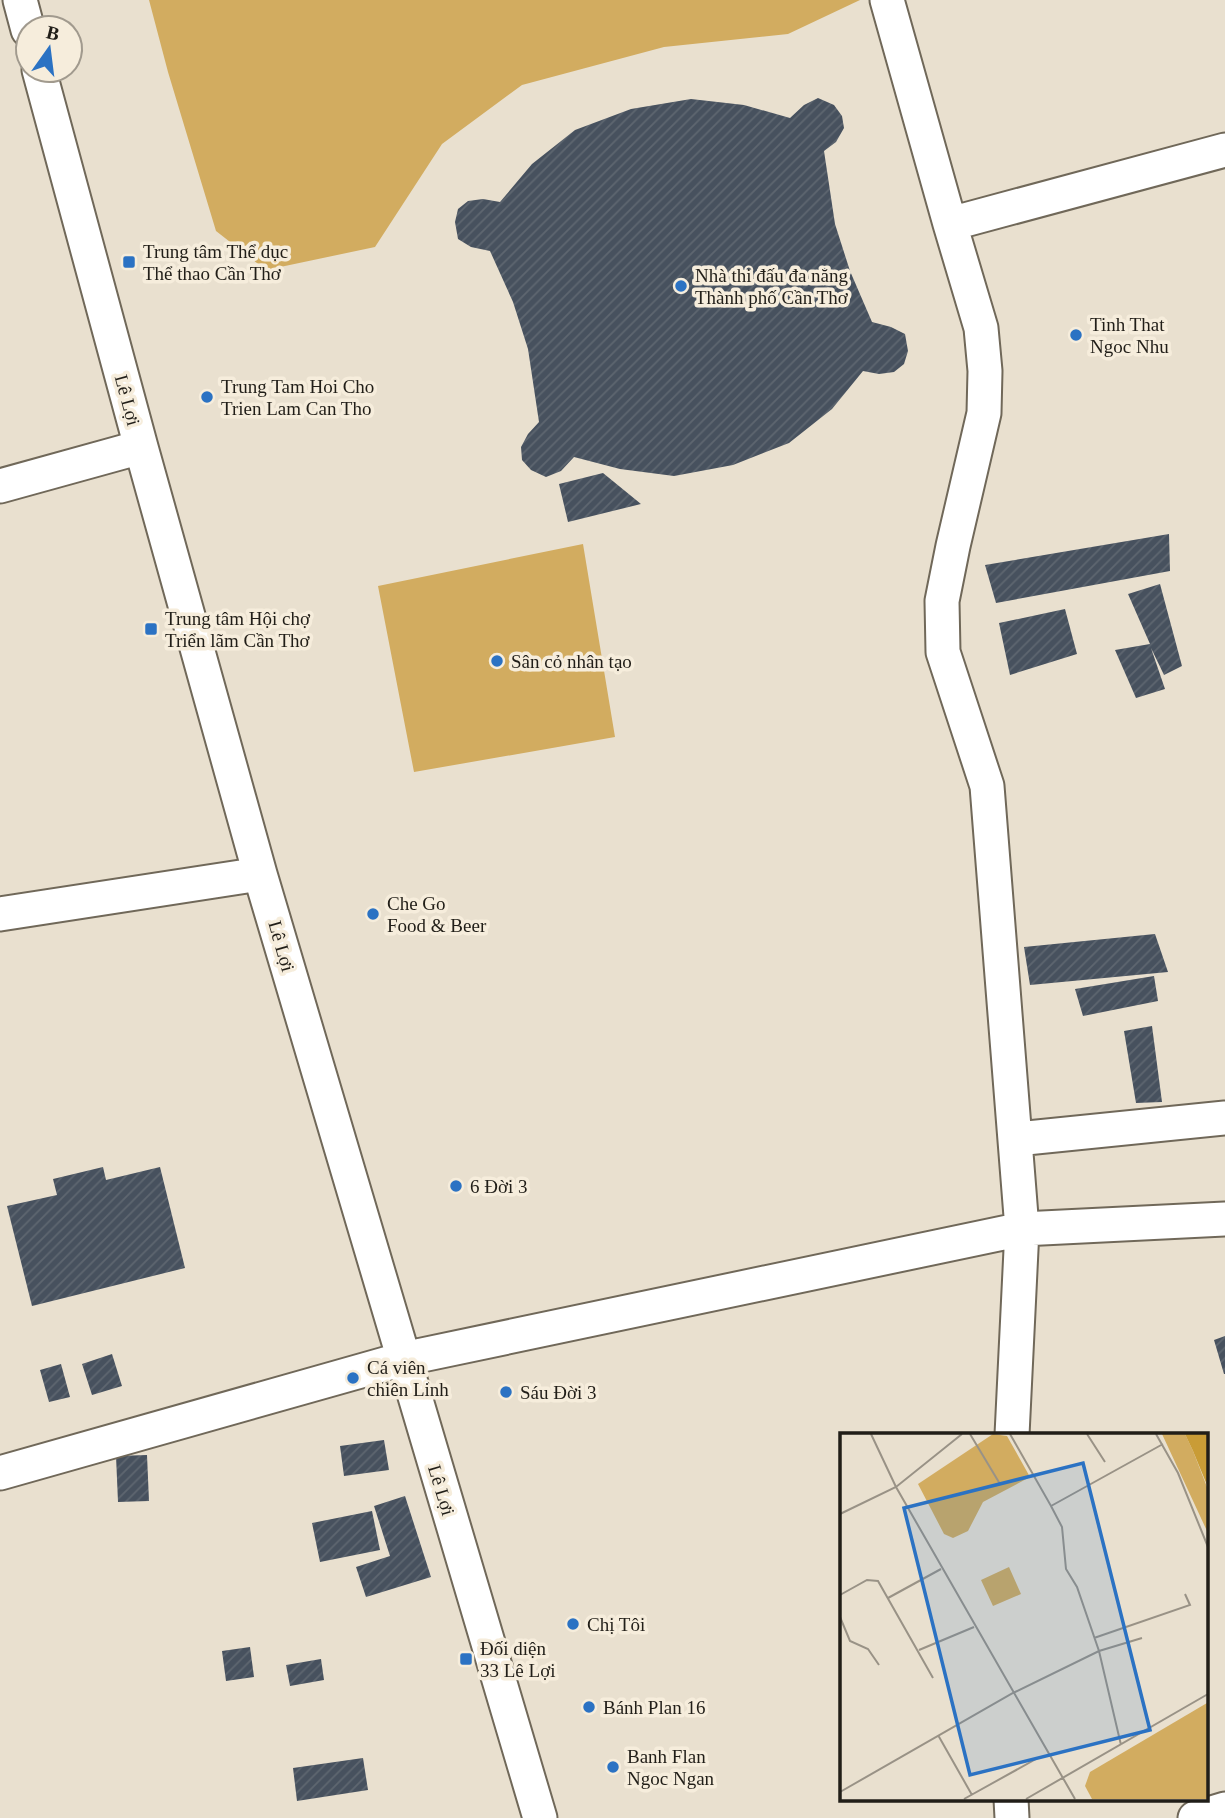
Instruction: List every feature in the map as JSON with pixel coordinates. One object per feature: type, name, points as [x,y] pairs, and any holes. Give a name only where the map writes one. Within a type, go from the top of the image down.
[{"type":"street","points":[[887,0],[981,328],[985,371],[984,414],[942,601],[943,652],[988,786],[1022,1229],[1012,1433]]},
{"type":"street","name":"Lê Lợi","points":[[43,84],[260,874],[540,1818]]},
{"type":"street","points":[[950,224],[1225,150]]},
{"type":"street","points":[[0,486],[141,447]]},
{"type":"street","points":[[0,914],[260,874]]},
{"type":"street","points":[[1016,1139],[1225,1118]]},
{"type":"street","points":[[0,1473],[403,1359],[1022,1229],[1225,1219]]},
{"type":"street","points":[[1011,1800],[1012,1818]]},
{"type":"street","points":[[1195,1818],[1225,1809]]},
{"type":"shaded area","points":[[149,0],[860,0],[788,34],[664,47],[522,85],[442,144],[375,247],[266,270],[216,231]]},
{"type":"shaded area","name":"Sân cỏ nhân tạo","points":[[583,544],[615,737],[414,772],[378,586]]},
{"type":"building","name":"Nhà thi đấu đa năng Thành phố Cần Thơ","points":[[818,98],[834,105],[842,116],[844,128],[836,142],[824,151],[835,224],[850,271],[872,322],[905,334],[908,351],[904,364],[894,372],[879,374],[863,371],[832,409],[789,443],[733,465],[674,476],[620,469],[574,457],[561,471],[546,477],[531,470],[522,460],[521,447],[539,422],[528,349],[513,302],[490,251],[471,247],[458,239],[455,222],[458,209],[468,201],[483,199],[500,202],[532,164],[575,130],[631,109],[691,99],[744,105],[790,118],[804,105]]},
{"type":"building","points":[[603,473],[641,504],[568,522],[559,484]]},
{"type":"building","points":[[1169,534],[1170,571],[996,603],[985,565]]},
{"type":"building","points":[[1160,584],[1182,666],[1164,675],[1151,648],[1165,689],[1136,698],[1115,650],[1150,644],[1128,594]]},
{"type":"building","points":[[1065,609],[1077,654],[1010,675],[999,623]]},
{"type":"building","points":[[1155,934],[1168,972],[1030,985],[1024,947]]},
{"type":"building","points":[[1154,976],[1158,1001],[1083,1016],[1075,989]]},
{"type":"building","points":[[1152,1026],[1162,1102],[1136,1103],[1124,1031]]},
{"type":"building","points":[[103,1167],[106,1180],[160,1167],[185,1268],[32,1306],[7,1206],[57,1195],[53,1179]]},
{"type":"building","points":[[1225,1336],[1225,1374],[1224,1374],[1214,1340]]},
{"type":"building","points":[[112,1354],[122,1386],[92,1395],[82,1364]]},
{"type":"building","points":[[61,1364],[70,1397],[49,1402],[40,1370]]},
{"type":"building","points":[[384,1440],[389,1470],[344,1476],[340,1446]]},
{"type":"building","points":[[147,1455],[149,1501],[118,1502],[116,1456]]},
{"type":"building","points":[[405,1496],[431,1577],[366,1597],[356,1567],[390,1556],[374,1506]]},
{"type":"building","points":[[372,1511],[380,1550],[320,1562],[312,1523]]},
{"type":"building","points":[[250,1647],[254,1677],[226,1681],[222,1651]]},
{"type":"building","points":[[321,1659],[324,1680],[290,1686],[286,1665]]},
{"type":"building","points":[[363,1758],[368,1790],[297,1801],[293,1768]]},
{"type":"place","name":"Trung tâm Thể dục Thể thao Cần Thơ","points":[[129,262]]},
{"type":"place","name":"Nhà thi đấu đa năng Thành phố Cần Thơ","points":[[681,286]]},
{"type":"place","name":"Tinh That Ngoc Nhu","points":[[1076,335]]},
{"type":"place","name":"Trung Tam Hoi Cho Trien Lam Can Tho","points":[[207,397]]},
{"type":"place","name":"Trung tâm Hội chợ Triển lãm Cần Thơ","points":[[151,629]]},
{"type":"place","name":"Sân cỏ nhân tạo","points":[[497,661]]},
{"type":"place","name":"Che Go Food & Beer","points":[[373,914]]},
{"type":"place","name":"6 Đời 3","points":[[456,1186]]},
{"type":"place","name":"Cá viên chiên Linh","points":[[353,1378]]},
{"type":"place","name":"Sáu Đời 3","points":[[506,1392]]},
{"type":"place","name":"Chị Tôi","points":[[573,1624]]},
{"type":"place","name":"Đối diện 33 Lê Lợi","points":[[466,1659]]},
{"type":"place","name":"Bánh Plan 16","points":[[589,1707]]},
{"type":"place","name":"Banh Flan Ngoc Ngan","points":[[613,1767]]}]
